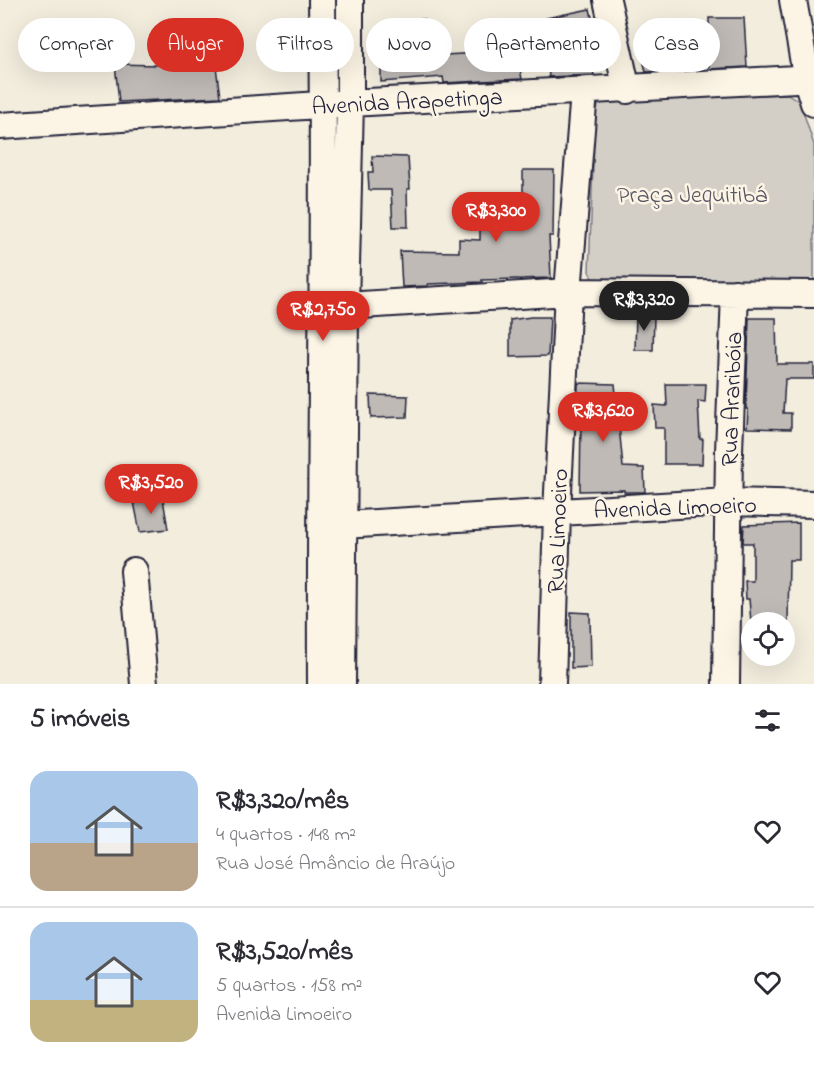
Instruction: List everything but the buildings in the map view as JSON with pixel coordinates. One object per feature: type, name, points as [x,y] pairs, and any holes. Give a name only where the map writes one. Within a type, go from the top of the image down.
[{"type":"street","points":[[322,0],[332,526],[342,684]]},
{"type":"street","points":[[321,684],[345,306],[350,0]]},
{"type":"street","points":[[607,0],[627,90]]},
{"type":"street","points":[[793,0],[812,87]]},
{"type":"street","name":"Avenida Arapetinga","points":[[0,126],[350,103],[627,90],[812,87]]},
{"type":"street","name":"Rua Limoeiro","points":[[552,684],[557,512],[568,292],[584,92]]},
{"type":"street","points":[[345,306],[568,292],[814,294]]},
{"type":"street","name":"Rua Araribóia","points":[[726,684],[728,502],[735,293]]},
{"type":"street","name":"Avenida Limoeiro","points":[[332,526],[728,502],[814,504]]},
{"type":"street","points":[[134,572],[144,684]]},
{"type":"green space","name":"Praça Jequitibá","points":[[788,94],[800,102],[814,145],[814,287],[596,287],[589,271],[595,114],[599,104],[606,101]]}]
